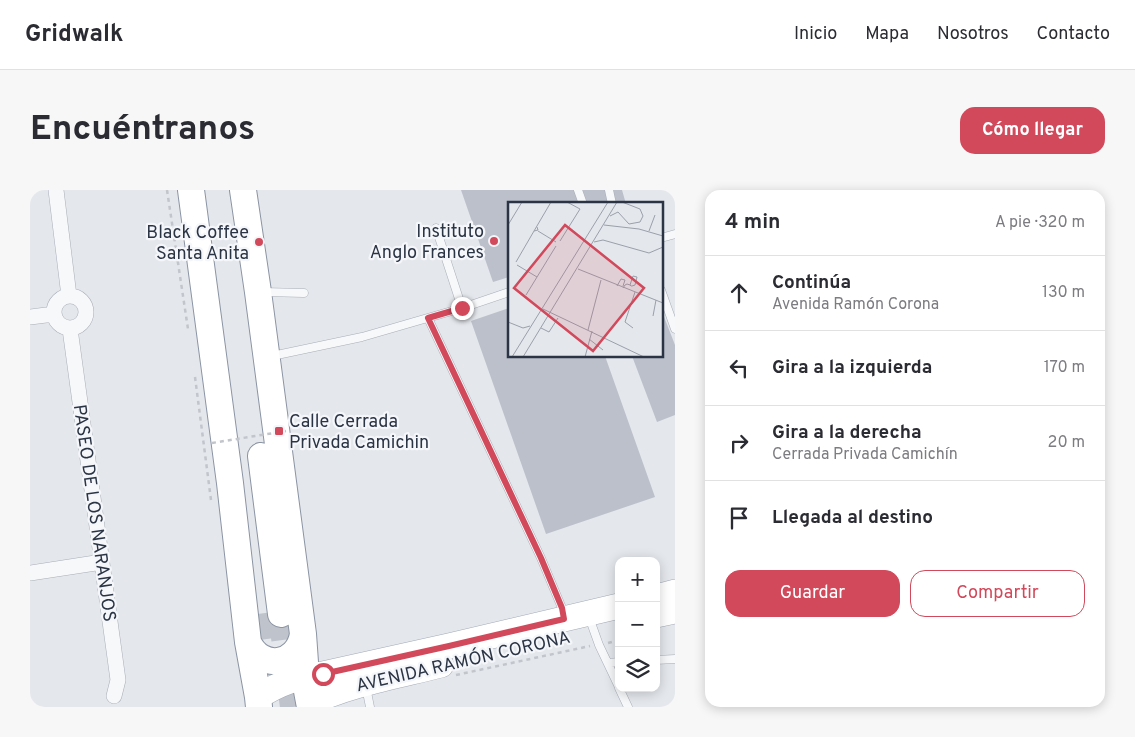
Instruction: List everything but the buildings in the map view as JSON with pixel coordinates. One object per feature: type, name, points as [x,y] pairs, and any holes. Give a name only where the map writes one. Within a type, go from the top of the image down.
[{"type":"highway","points":[[191,190],[230,483],[248,642],[259,702]]},
{"type":"highway","points":[[202,190],[269,614],[229,190]]},
{"type":"highway","points":[[243,190],[267,357],[303,634],[310,705]]},
{"type":"highway","points":[[248,642],[250,648],[260,657],[266,660],[279,661],[296,652],[303,634]]},
{"type":"main road","points":[[660,596],[675,592]]},
{"type":"main road","name":"AVENIDA RAMÓN CORONA","points":[[310,705],[336,692],[368,695],[586,627],[615,609]]},
{"type":"main road","points":[[660,614],[675,611]]},
{"type":"main road","name":"AVENIDA RAMÓN CORONA","points":[[259,702],[268,690],[288,681],[306,676],[323,674],[449,646],[615,624]]},
{"type":"street","points":[[56,190],[69,296]]},
{"type":"street","points":[[65,296],[69,296],[80,299],[86,307],[85,320],[70,330],[62,327],[55,320],[53,310],[56,302],[65,296]]},
{"type":"street","points":[[30,317],[54,314]]},
{"type":"street","name":"PASEO DE LOS NARANJOS","points":[[70,330],[118,680],[114,696]]},
{"type":"street","points":[[30,573],[102,562]]},
{"type":"lane","points":[[578,190],[582,202]]},
{"type":"lane","points":[[436,228],[462,308]]},
{"type":"lane","points":[[662,238],[675,234]]},
{"type":"lane","points":[[258,292],[304,294]]},
{"type":"lane","points":[[267,357],[362,336],[462,308],[508,292]]},
{"type":"lane","points":[[662,293],[675,329]]},
{"type":"lane","points":[[428,318],[541,558],[562,608],[586,627],[608,663],[615,679]]},
{"type":"lane","points":[[660,660],[675,659]]},
{"type":"lane","points":[[608,663],[615,662]]},
{"type":"lane","points":[[621,692],[628,707]]},
{"type":"path","points":[[167,190],[189,332]]},
{"type":"path","points":[[194,370],[208,481]]},
{"type":"path","points":[[212,443],[286,431]]},
{"type":"path","points":[[453,676],[586,627],[615,638]]},
{"type":"tunnel","points":[[258,614],[266,673]]},
{"type":"tunnel","points":[[281,614],[293,707]]},
{"type":"place","name":"Instituto Anglo Frances","points":[[494,241]]},
{"type":"place","name":"Black Coffee Santa Anita","points":[[259,242]]},
{"type":"place","name":"Calle Cerrada Privada Camichin","points":[[279,431]]},
{"type":"route","points":[[323,674],[564,619],[562,608],[541,558],[428,318],[462,308]]}]
